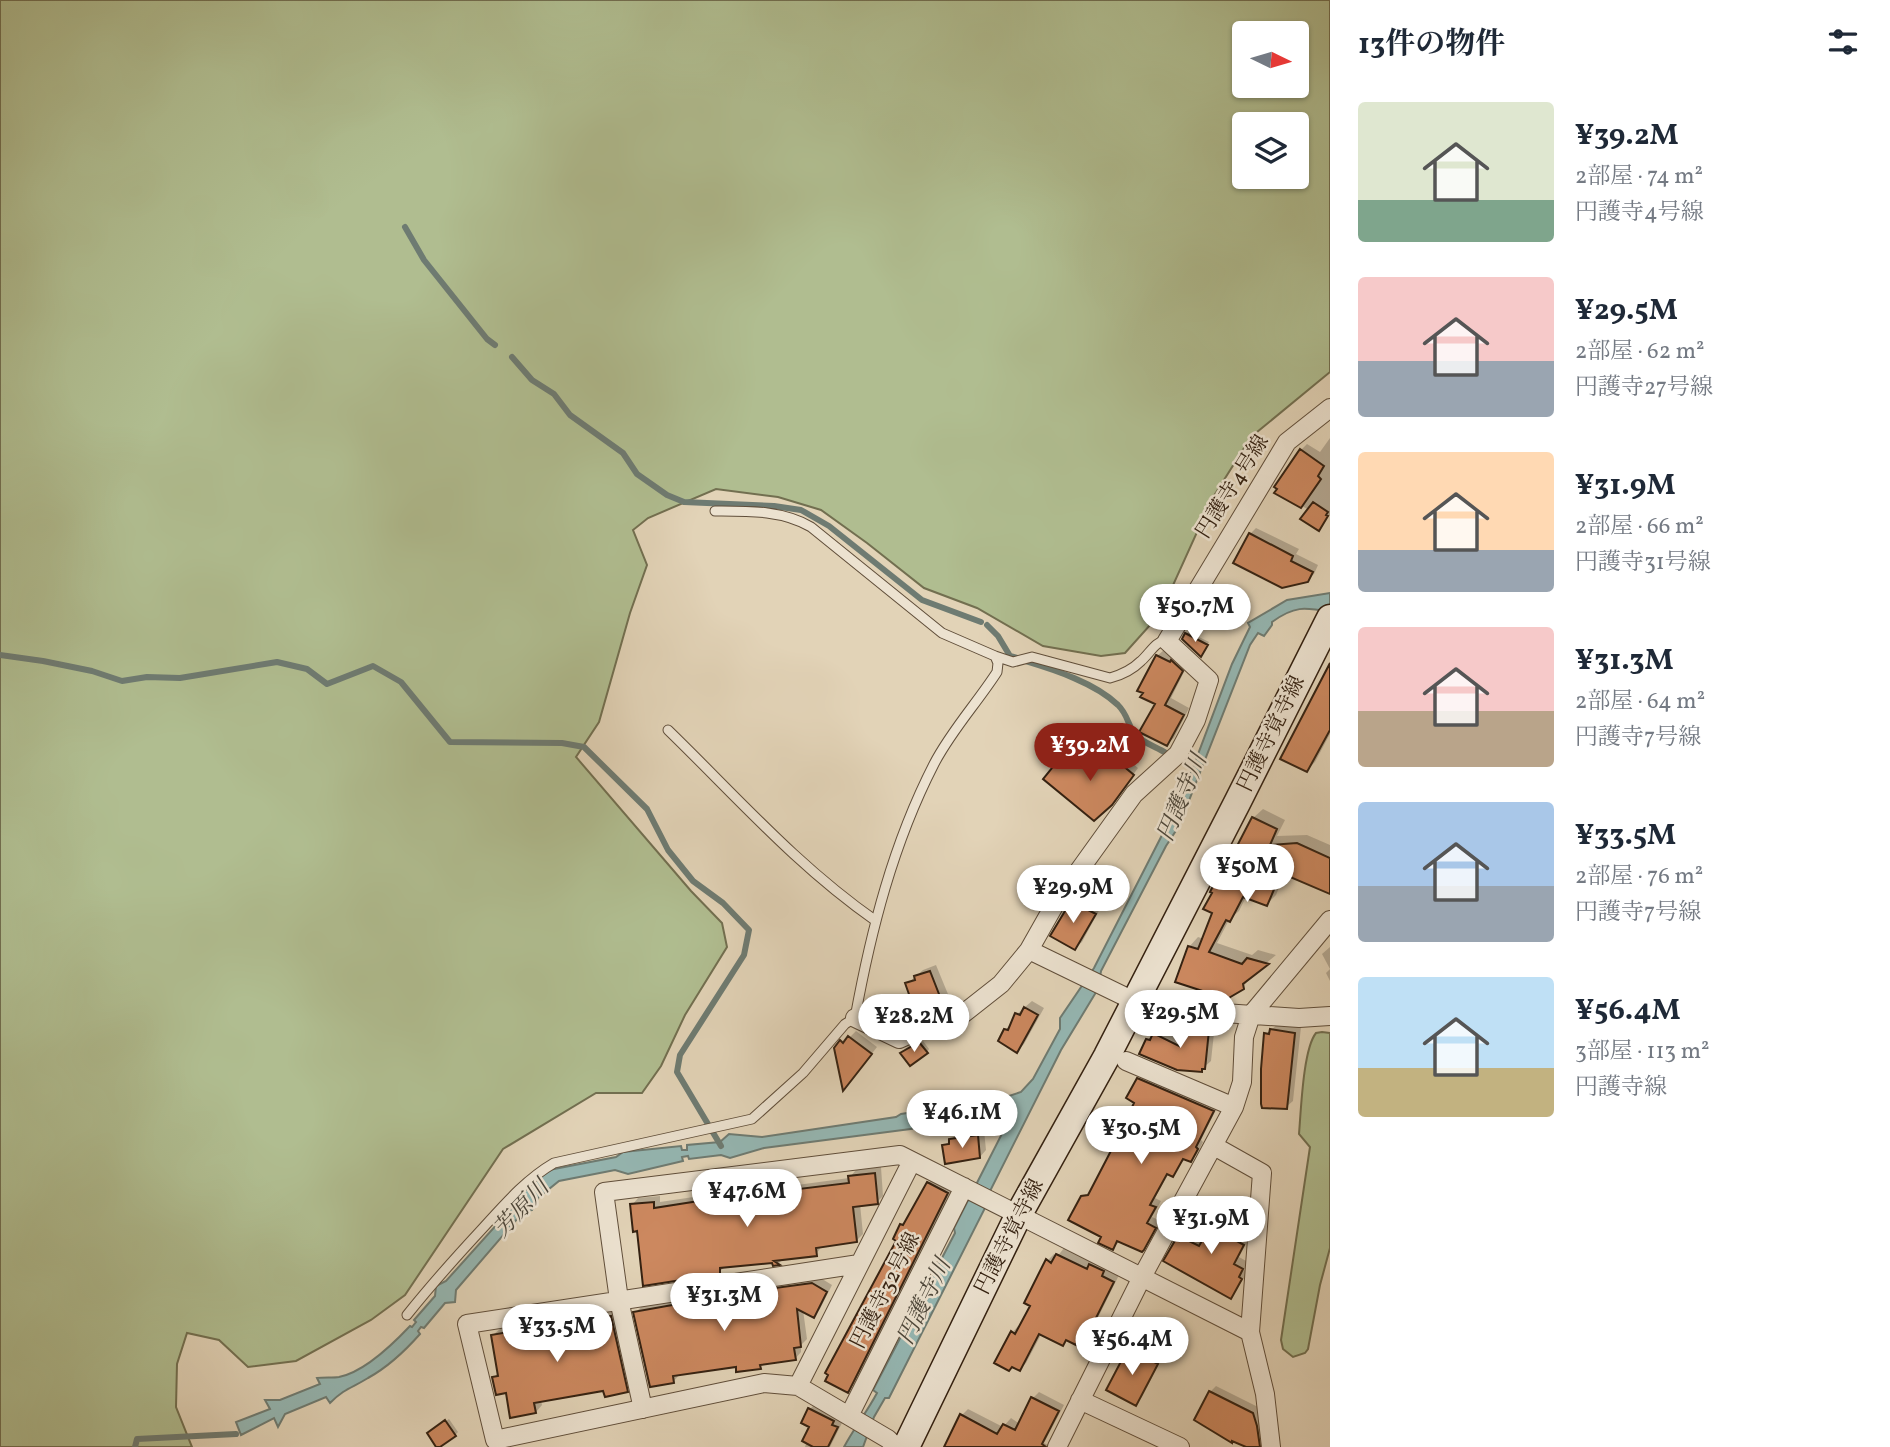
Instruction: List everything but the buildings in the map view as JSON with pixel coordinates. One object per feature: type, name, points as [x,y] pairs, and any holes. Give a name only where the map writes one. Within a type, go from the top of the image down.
[{"type":"street","name":"円護寺4号線","points":[[1168,638],[1287,442],[1330,408]]},
{"type":"street","name":"円護寺覚寺線","points":[[897,1444],[1011,1210],[1107,1056],[1327,623]]},
{"type":"street","points":[[855,1018],[899,1039],[944,1019],[960,1017],[1001,984],[1029,950],[1055,904],[1134,794],[1178,754],[1196,720],[1209,680],[1167,640],[1168,638]]},
{"type":"street","points":[[1057,1447],[1142,1277],[1234,1107],[1242,1082],[1244,1037],[1251,1015],[1330,920]]},
{"type":"street","points":[[1029,950],[1134,1001],[1164,1009],[1299,1018],[1330,1016]]},
{"type":"street","points":[[1126,1061],[1234,1107]]},
{"type":"street","points":[[1214,1146],[1262,1173],[1250,1332],[1265,1394],[1271,1447]]},
{"type":"street","points":[[643,1409],[619,1300],[604,1192],[900,1155],[1250,1332]]},
{"type":"street","points":[[798,1385],[912,1161]]},
{"type":"street","name":"円護寺32号線","points":[[852,1419],[964,1187]]},
{"type":"street","points":[[859,1264],[467,1324],[488,1443],[764,1383],[798,1385],[897,1444]]},
{"type":"street","points":[[1080,1400],[1180,1447]]},
{"type":"lane","points":[[715,511],[776,514],[799,519],[942,634],[1013,662],[1032,657],[1110,678],[1122,674],[1140,662],[1155,646],[1168,638]]},
{"type":"lane","points":[[407,1315],[508,1201],[539,1172],[554,1163],[752,1119],[803,1073],[845,1024],[855,1018],[888,873],[934,763],[998,672],[995,656]]},
{"type":"lane","points":[[668,730],[790,852],[876,921]]},
{"type":"green space","points":[[0,0],[1330,0],[1330,372],[1251,437],[1212,499],[1160,614],[1125,653],[1101,656],[1043,646],[977,608],[924,588],[821,510],[778,497],[716,489],[648,518],[633,530],[647,565],[630,613],[599,722],[576,757],[691,891],[722,923],[727,947],[685,1015],[661,1066],[642,1093],[596,1093],[503,1149],[405,1295],[371,1320],[296,1361],[248,1367],[219,1340],[187,1333],[177,1364],[176,1407],[192,1447],[0,1447]]},
{"type":"green space","points":[[1316,1033],[1330,1033],[1330,1248],[1308,1349],[1305,1353],[1293,1357],[1283,1349],[1281,1340],[1310,1147],[1299,1134],[1302,1096],[1308,1052]]},
{"type":"water","name":"円護寺川","points":[[1330,593],[1330,612],[1293,610],[1272,622],[1264,636],[1258,633],[1250,645],[1179,826],[1101,971],[1098,989],[1061,1050],[889,1398],[885,1398],[874,1417],[863,1447],[844,1447],[877,1393],[873,1390],[955,1233],[954,1228],[1011,1116],[764,1148],[730,1158],[721,1155],[689,1159],[688,1156],[682,1157],[683,1161],[628,1174],[615,1170],[559,1181],[538,1198],[532,1210],[524,1211],[456,1290],[455,1302],[445,1303],[424,1328],[421,1327],[418,1331],[420,1334],[389,1364],[344,1391],[330,1403],[326,1397],[285,1414],[278,1427],[274,1418],[241,1435],[236,1422],[270,1409],[265,1400],[280,1400],[320,1384],[317,1378],[349,1374],[387,1349],[412,1327],[416,1322],[414,1320],[435,1296],[436,1286],[446,1281],[516,1203],[517,1196],[549,1170],[616,1157],[623,1152],[681,1146],[682,1150],[687,1150],[687,1145],[720,1142],[729,1134],[762,1137],[896,1117],[1003,1098],[1021,1092],[1033,1079],[1060,1029],[1060,1018],[1094,968],[1183,794],[1232,664],[1250,627],[1248,623],[1287,600]]},
{"type":"waterway","points":[[405,227],[424,260],[487,339],[495,345]]},
{"type":"waterway","points":[[512,357],[532,380],[554,394],[570,415],[623,453],[637,474],[667,495],[684,502],[774,506],[801,510],[829,526],[922,600],[981,622]]},
{"type":"waterway","points":[[987,625],[998,636],[1010,656],[1017,658]]},
{"type":"waterway","points":[[0,655],[92,671],[122,681],[147,677],[180,678],[277,662],[307,669],[327,684],[373,666],[401,682],[450,742],[562,743],[584,747],[647,809],[668,850],[693,881],[723,903],[749,930],[744,955],[680,1055],[677,1072],[721,1146]]},
{"type":"waterway","points":[[1025,661],[1062,673],[1109,697],[1121,709],[1137,736],[1166,753]]},
{"type":"waterway","name":"芳原川","points":[[135,1447],[137,1439],[236,1434]]}]
